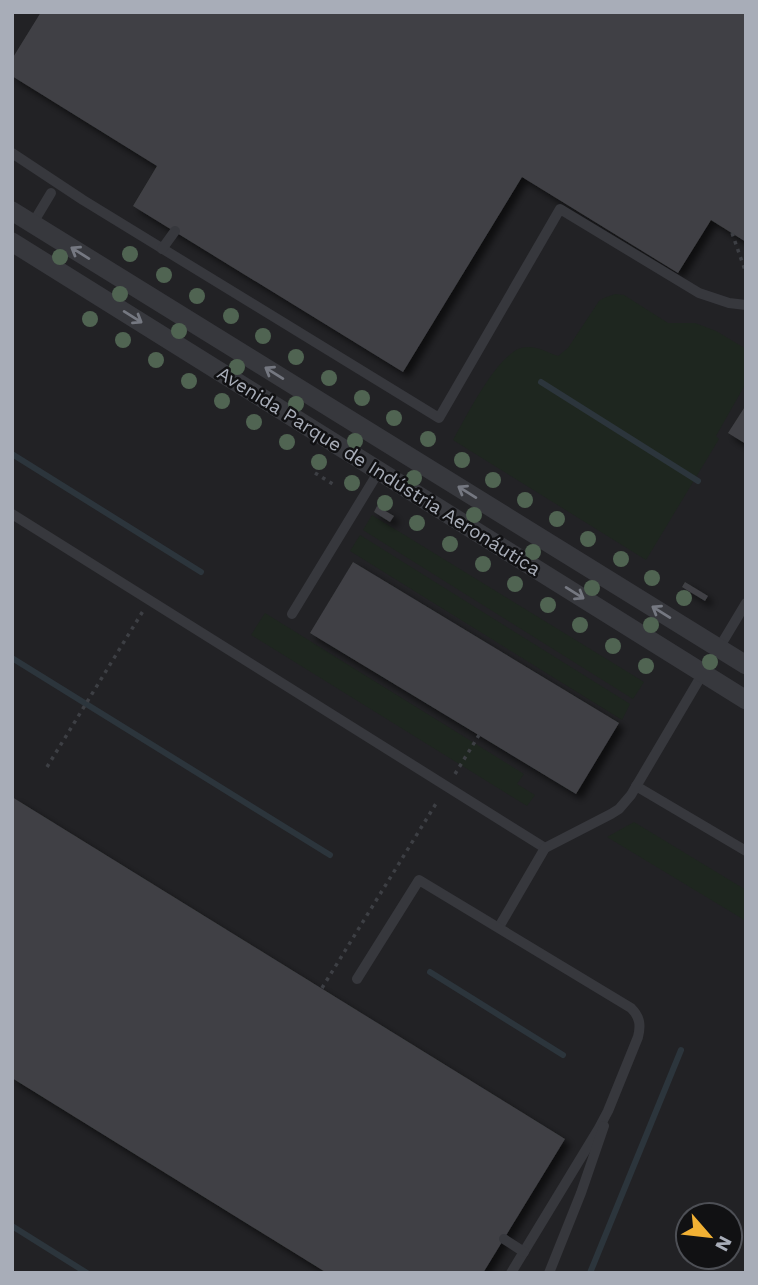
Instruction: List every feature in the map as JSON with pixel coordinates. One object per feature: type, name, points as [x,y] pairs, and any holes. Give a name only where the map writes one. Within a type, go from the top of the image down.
[{"type":"street","name":"Avenida Parque de Indústria Aeronáutica","points":[[12,211],[746,665]]},
{"type":"street","name":"Avenida Parque de Indústria Aeronáutica","points":[[14,249],[379,471],[746,700]]},
{"type":"lane","points":[[12,153],[83,200],[439,418],[560,209],[699,293],[729,303],[746,305]]},
{"type":"lane","points":[[33,223],[51,193]]},
{"type":"lane","points":[[162,249],[174,231]]},
{"type":"lane","points":[[292,614],[379,471]]},
{"type":"lane","points":[[12,514],[545,848]]},
{"type":"lane","points":[[719,648],[746,603]]},
{"type":"lane","points":[[499,928],[545,848],[619,809],[631,795],[703,673]]},
{"type":"lane","points":[[636,786],[746,851]]},
{"type":"lane","points":[[357,979],[419,880],[637,1014],[640,1030],[549,1273]]},
{"type":"lane","points":[[511,1273],[598,1128],[617,1088]]},
{"type":"lane","points":[[504,1239],[524,1252]]},
{"type":"path","points":[[732,233],[746,273]]},
{"type":"path","points":[[315,473],[336,486]]},
{"type":"path","points":[[47,767],[150,601]]},
{"type":"path","points":[[455,775],[479,735]]},
{"type":"path","points":[[322,988],[437,802]]},
{"type":"shaded area","points":[[12,12],[746,12],[746,1273],[12,1273]]},
{"type":"shaded area","points":[[615,294],[624,295],[668,323],[695,323],[716,331],[746,349],[746,383],[716,436],[719,439],[646,560],[453,440],[482,388],[511,353],[531,347],[558,356],[568,348],[599,301]]},
{"type":"shaded area","points":[[372,515],[644,682],[633,699],[363,530]]},
{"type":"shaded area","points":[[360,535],[630,704],[622,720],[350,551]]},
{"type":"shaded area","points":[[265,613],[524,774],[517,784],[535,795],[527,806],[251,635]]},
{"type":"shaded area","points":[[634,822],[746,890],[746,921],[607,837]]},
{"type":"building","points":[[41,12],[746,12],[746,242],[711,220],[678,273],[522,177],[403,372],[133,206],[157,166],[12,76],[12,59]]},
{"type":"building","points":[[746,405],[746,444],[728,433]]},
{"type":"building","points":[[377,506],[394,516],[390,522],[374,512]]},
{"type":"building","points":[[353,562],[619,723],[576,794],[310,633]]},
{"type":"building","points":[[685,582],[708,596],[705,601],[682,587]]},
{"type":"building","points":[[12,797],[565,1139],[483,1273],[327,1273],[12,1078]]},
{"type":"waterway","points":[[541,382],[698,481]]},
{"type":"waterway","points":[[12,454],[201,572]]},
{"type":"waterway","points":[[12,658],[330,855]]},
{"type":"waterway","points":[[430,972],[563,1055]]},
{"type":"waterway","points":[[590,1273],[681,1050]]},
{"type":"waterway","points":[[12,1226],[87,1273]]}]
